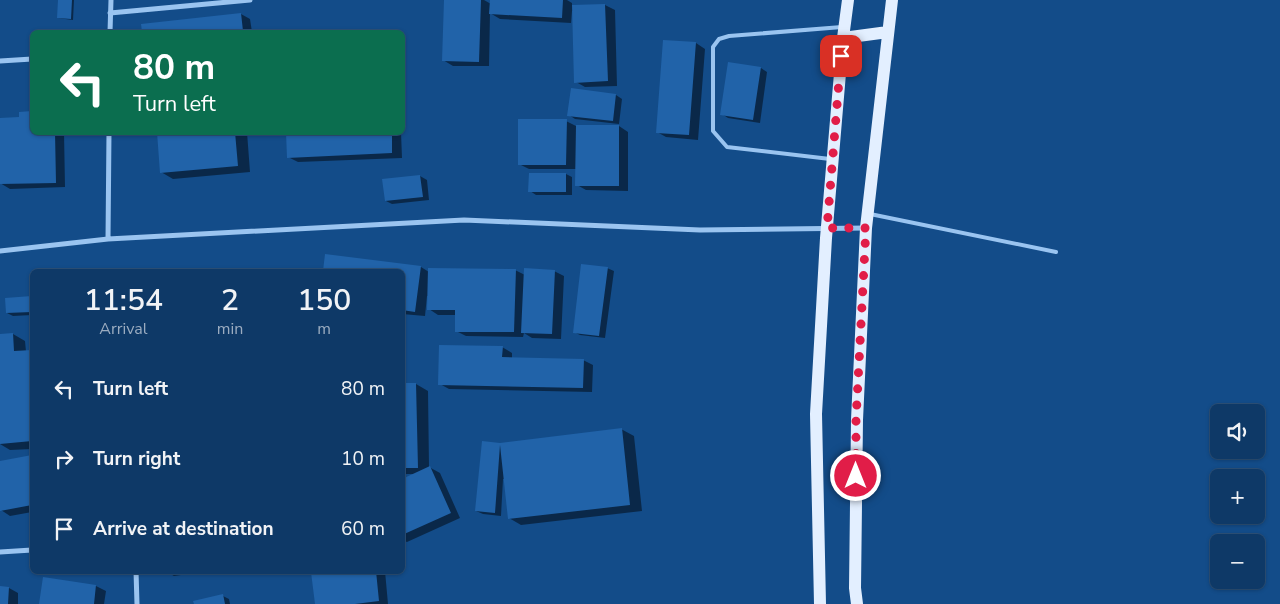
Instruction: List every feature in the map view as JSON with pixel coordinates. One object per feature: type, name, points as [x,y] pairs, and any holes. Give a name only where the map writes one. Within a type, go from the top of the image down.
[{"type":"main road","points":[[820,604],[816,414],[827,228],[843,32],[848,0]]},
{"type":"main road","points":[[857,604],[855,588],[856,420],[866,228],[892,0]]},
{"type":"main road","points":[[843,32],[888,32]]},
{"type":"street","points":[[110,30],[111,0]]},
{"type":"street","points":[[110,13],[250,0]]},
{"type":"street","points":[[0,61],[30,59]]},
{"type":"street","points":[[108,238],[109,135]]},
{"type":"street","points":[[0,252],[108,238],[464,220],[700,230],[866,228]]},
{"type":"street","points":[[0,552],[30,550]]},
{"type":"street","points":[[136,574],[137,604]]},
{"type":"lane","points":[[833,159],[726,147],[713,131],[713,47],[719,39],[729,36],[843,32]]},
{"type":"lane","points":[[868,214],[1056,252]]},
{"type":"building","points":[[58,0],[72,0],[71,19],[57,18]]},
{"type":"building","points":[[444,0],[481,0],[479,62],[442,61]]},
{"type":"building","points":[[490,0],[563,0],[562,18],[489,14]]},
{"type":"building","points":[[605,4],[608,81],[574,83],[572,5]]},
{"type":"building","points":[[241,13],[243,30],[142,30],[141,24]]},
{"type":"building","points":[[663,40],[696,42],[689,135],[656,133]]},
{"type":"building","points":[[728,62],[761,67],[753,120],[720,115]]},
{"type":"building","points":[[571,88],[616,94],[613,121],[567,116]]},
{"type":"building","points":[[30,111],[30,135],[55,135],[56,183],[0,184],[0,118],[19,117],[19,112]]},
{"type":"building","points":[[518,119],[567,119],[566,165],[518,165]]},
{"type":"building","points":[[576,125],[619,125],[619,186],[575,186]]},
{"type":"building","points":[[157,135],[235,135],[238,166],[160,173]]},
{"type":"building","points":[[286,135],[392,135],[392,153],[287,158]]},
{"type":"building","points":[[529,173],[566,173],[566,192],[528,192]]},
{"type":"building","points":[[420,175],[423,197],[385,201],[382,179]]},
{"type":"building","points":[[325,254],[421,266],[415,312],[405,310],[405,269],[323,269]]},
{"type":"building","points":[[581,264],[608,267],[599,336],[573,333]]},
{"type":"building","points":[[428,268],[516,269],[514,332],[455,332],[455,310],[427,310]]},
{"type":"building","points":[[524,268],[555,270],[552,334],[521,333]]},
{"type":"building","points":[[30,296],[30,312],[6,313],[5,298]]},
{"type":"building","points":[[13,333],[14,351],[30,350],[30,441],[0,444],[0,334]]},
{"type":"building","points":[[439,345],[503,346],[502,357],[584,359],[583,388],[438,385]]},
{"type":"building","points":[[405,383],[416,383],[418,468],[405,468]]},
{"type":"building","points":[[622,428],[630,505],[508,519],[500,445],[495,513],[475,511],[482,441],[500,443]]},
{"type":"building","points":[[30,455],[30,505],[0,511],[0,461]]},
{"type":"building","points":[[430,466],[451,513],[405,534],[405,478]]},
{"type":"building","points":[[311,574],[376,574],[379,601],[355,604],[315,604]]},
{"type":"building","points":[[43,577],[96,585],[94,604],[39,604]]},
{"type":"building","points":[[0,586],[9,587],[8,604],[0,604]]},
{"type":"building","points":[[223,594],[225,604],[194,604],[193,601]]},
{"type":"route","points":[[841,56],[827,228],[866,228],[856,420],[856,476]]}]
